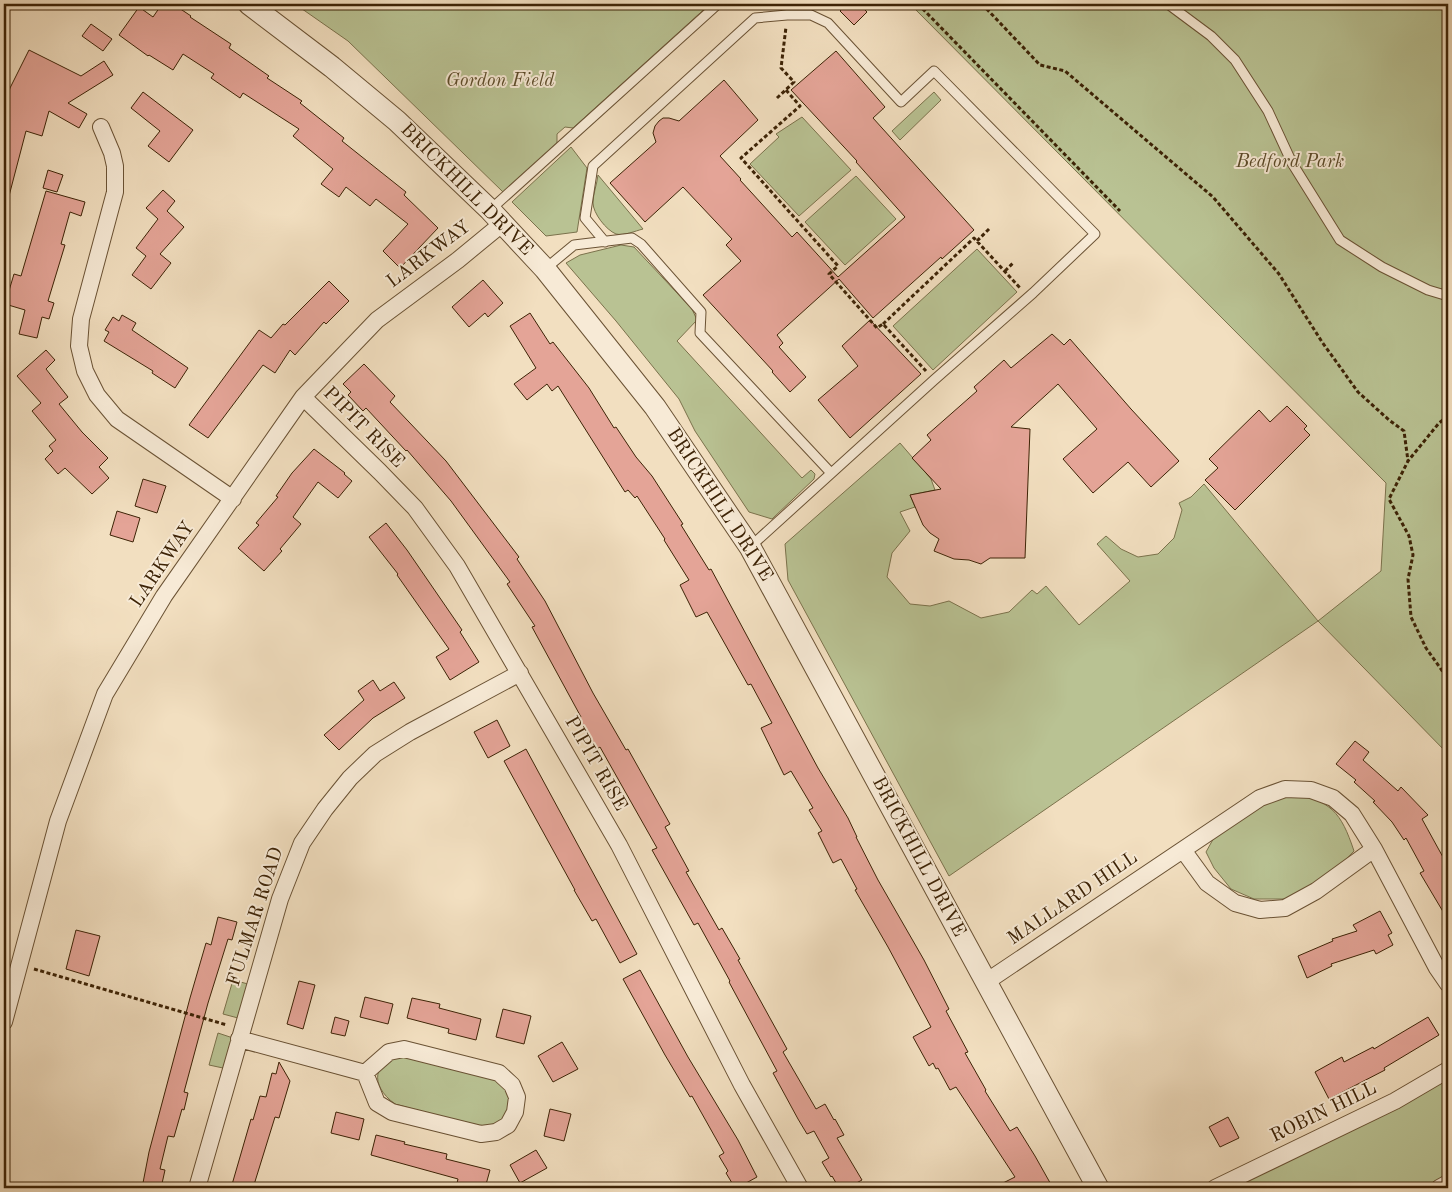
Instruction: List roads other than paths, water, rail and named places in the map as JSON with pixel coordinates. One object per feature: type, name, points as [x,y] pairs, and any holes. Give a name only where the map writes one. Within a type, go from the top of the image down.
[{"type":"street","name":"BRICKHILL DRIVE","points":[[249,4],[332,67],[397,121],[497,216],[545,269],[655,407],[750,547],[1098,1188]]},
{"type":"street","points":[[101,127],[112,153],[115,166],[115,192],[81,319],[79,346],[86,371],[97,395],[117,419],[233,499]]},
{"type":"street","name":"LARKWAY","points":[[4,1022],[58,821],[105,694],[164,596],[303,397],[377,320],[458,260],[497,216]]},
{"type":"street","name":"PIPIT RISE","points":[[303,397],[415,508],[457,566],[618,845],[742,1085],[800,1188]]},
{"type":"street","name":"FULMAR ROAD","points":[[197,1188],[280,899],[302,843],[325,809],[350,778],[375,754],[410,732],[520,673]]},
{"type":"street","name":"MALLARD HILL","points":[[986,982],[1260,798],[1285,788],[1311,790],[1333,798],[1352,814],[1374,850],[1437,968],[1448,984]]},
{"type":"street","points":[[1183,850],[1207,883],[1235,903],[1260,910],[1285,908],[1316,891],[1374,850]]},
{"type":"street","points":[[241,1034],[365,1073],[378,1103],[392,1112],[482,1134],[496,1132],[508,1125],[515,1112],[517,1097],[512,1085],[499,1073],[489,1070],[404,1049],[389,1052],[365,1073]]},
{"type":"street","name":"ROBIN HILL","points":[[1214,1188],[1395,1101],[1448,1070]]},
{"type":"street","points":[[1439,1188],[1448,1183]]},
{"type":"lane","points":[[497,216],[718,4]]},
{"type":"lane","points":[[1168,4],[1211,36],[1235,60],[1268,111],[1292,162],[1340,240],[1382,267],[1428,290],[1448,296]]},
{"type":"lane","points":[[606,242],[585,218],[593,166],[755,18],[787,15],[811,15],[828,23],[901,102],[934,71],[1095,234],[1033,293],[750,547]]},
{"type":"lane","points":[[545,269],[574,245],[632,238],[641,244],[701,312],[700,333],[831,474]]},
{"type":"park label","name":"Gordon Field","points":[[500,81]]},
{"type":"park label","name":"Bedford Park","points":[[1290,162]]}]
